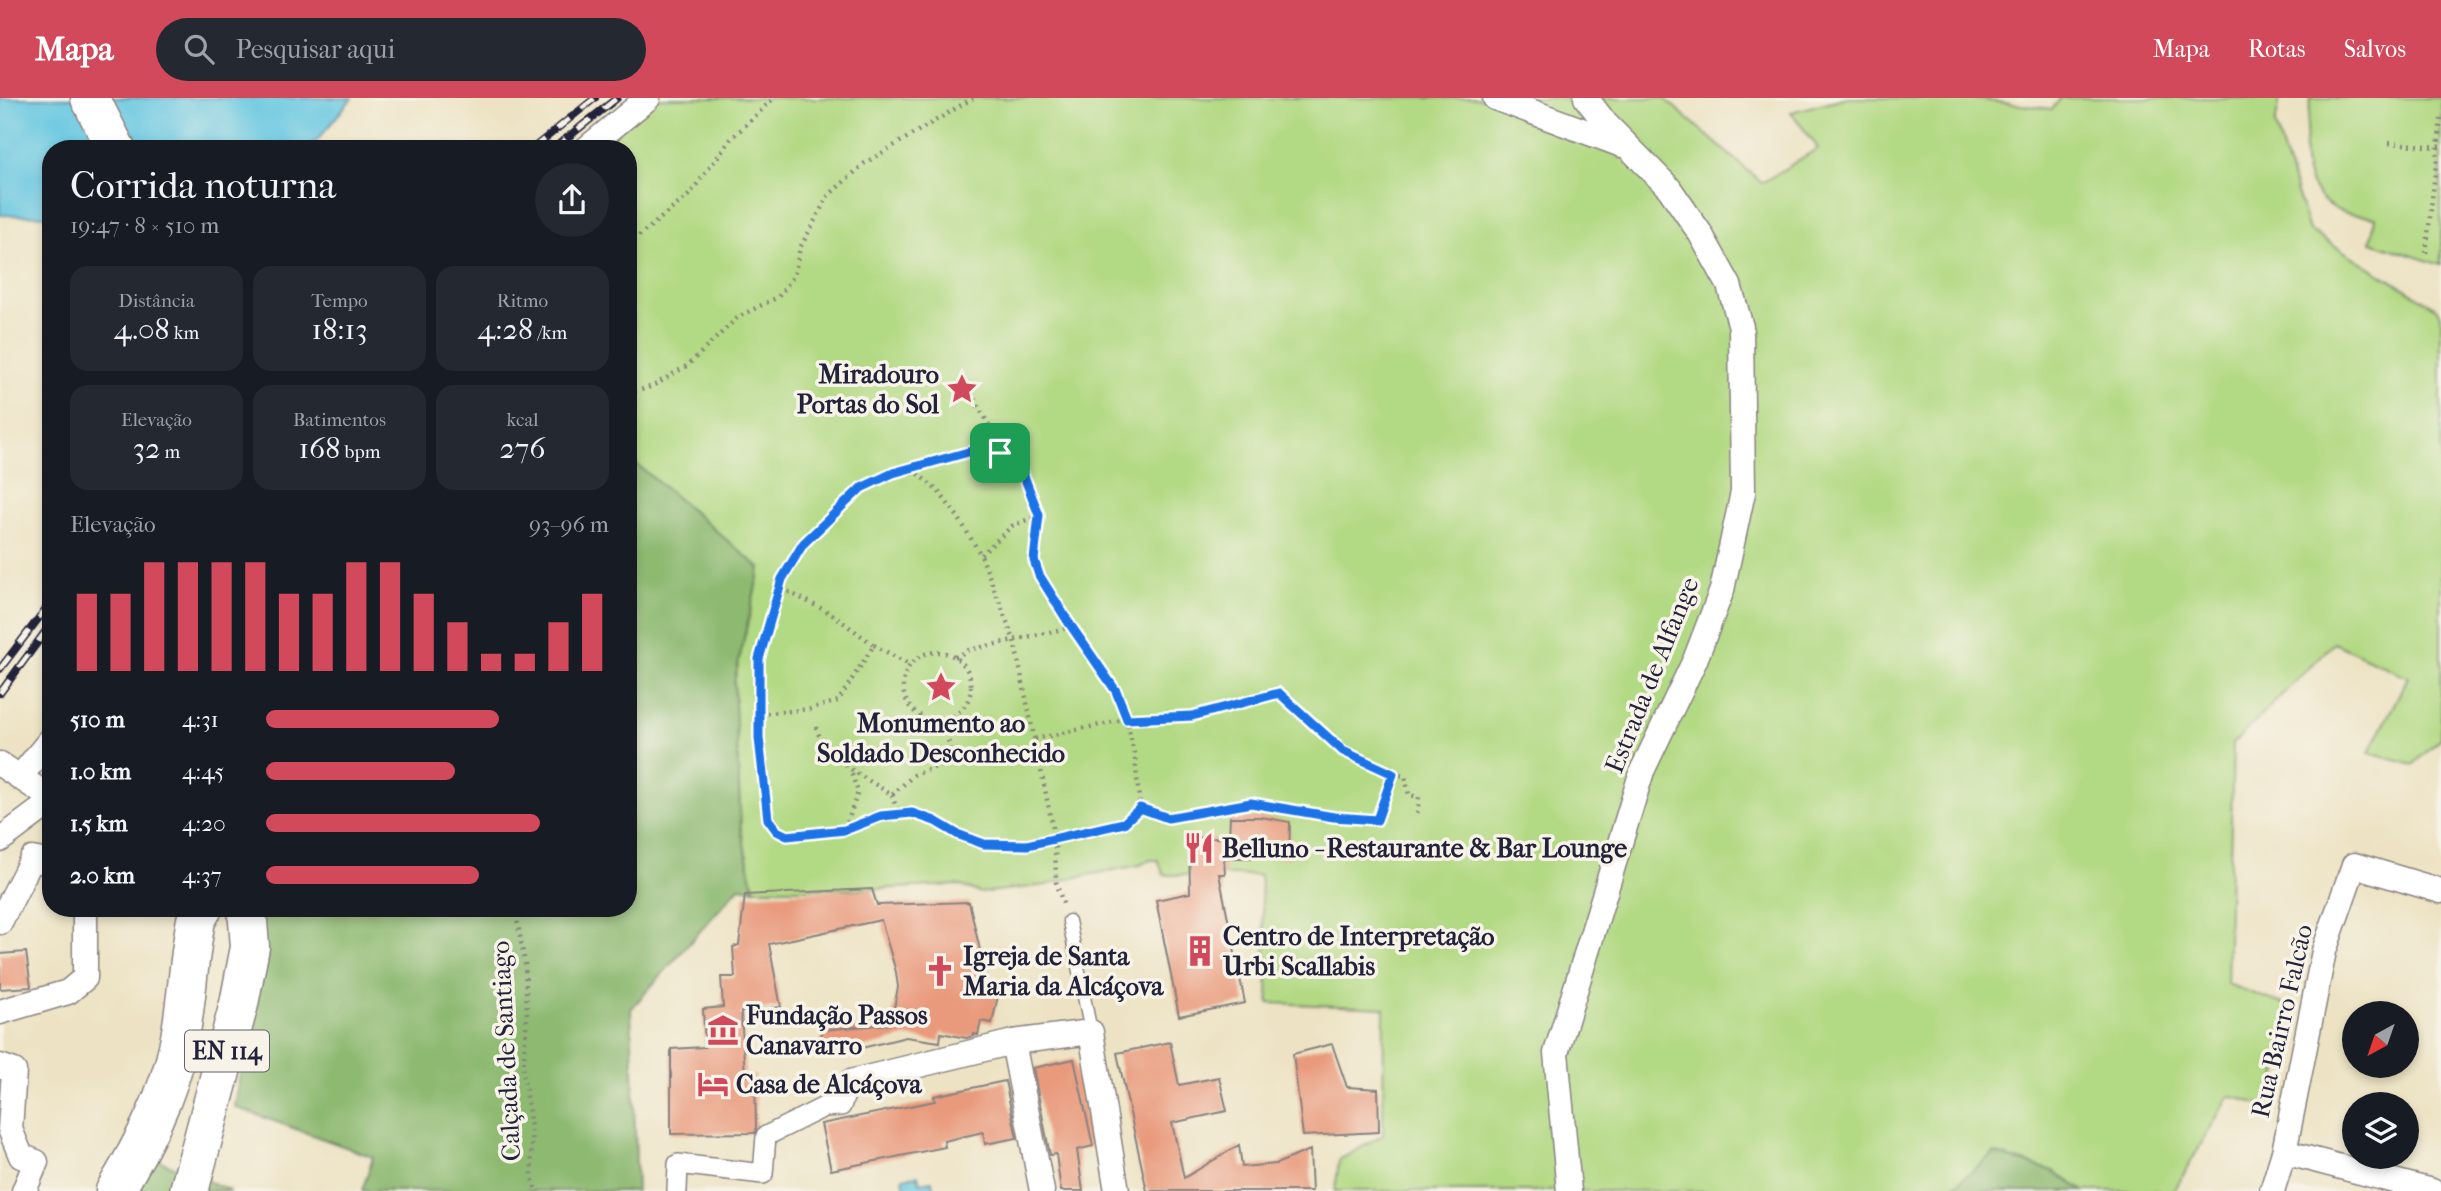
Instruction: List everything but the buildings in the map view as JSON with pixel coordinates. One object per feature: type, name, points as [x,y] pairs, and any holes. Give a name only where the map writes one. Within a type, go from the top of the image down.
[{"type":"main road","points":[[90,98],[111,140]]},
{"type":"main road","points":[[116,1191],[152,1120],[174,1066],[197,917]]},
{"type":"main road","name":"EN 114","points":[[189,1191],[232,1030],[248,958],[248,917]]},
{"type":"street","points":[[597,140],[648,98]]},
{"type":"street","points":[[1495,98],[1633,149]]},
{"type":"street","name":"Estrada de Alfange","points":[[1569,1191],[1556,1053],[1642,771],[1695,660],[1722,590],[1743,492],[1741,327],[1729,285],[1700,233],[1668,188],[1606,124],[1586,98]]},
{"type":"street","points":[[42,746],[10,771],[42,794]]},
{"type":"street","points":[[0,840],[42,807]]},
{"type":"street","points":[[0,922],[32,859],[42,861]]},
{"type":"street","name":"Rua Bairro Falcão","points":[[2272,1191],[2284,1152],[2324,951],[2354,864],[2441,891]]},
{"type":"street","points":[[0,1012],[68,992],[85,978],[84,917]]},
{"type":"street","points":[[677,1191],[678,1164],[763,1174],[766,1136],[824,1107],[841,1106],[850,1082],[1013,1042],[1091,1032],[1117,1191]]},
{"type":"street","points":[[1013,1042],[1042,1191]]},
{"type":"street","points":[[0,1066],[14,1071],[10,1129],[21,1156],[36,1162],[24,1191]]},
{"type":"street","points":[[2284,1152],[2432,1191]]},
{"type":"lane","points":[[1069,921],[1091,1032]]},
{"type":"path","points":[[637,238],[689,195],[731,139],[774,98]]},
{"type":"path","points":[[637,391],[653,386],[688,365],[737,317],[778,297],[794,276],[800,248],[828,196],[865,163],[973,98]]},
{"type":"path","points":[[2426,253],[2441,120]]},
{"type":"path","points":[[2389,142],[2440,147]]},
{"type":"path","points":[[971,393],[991,429],[1000,453],[1022,471],[1039,515],[1034,560],[1039,575],[1116,691],[1127,719],[1135,758],[1140,808]]},
{"type":"path","points":[[1000,453],[972,451],[893,473],[861,488],[803,544],[782,579],[759,659],[759,738],[768,819],[777,831],[787,836],[845,830],[881,816],[912,813],[984,844],[1027,845],[1124,823],[1140,808]]},
{"type":"path","points":[[911,468],[939,492],[981,555],[1014,640],[1055,838],[1056,882],[1069,921]]},
{"type":"path","points":[[981,555],[1012,526],[1039,515]]},
{"type":"path","points":[[779,587],[830,613],[874,645],[910,665]]},
{"type":"path","points":[[955,657],[970,650],[1072,628]]},
{"type":"path","points":[[760,715],[810,709],[838,701],[874,645]]},
{"type":"path","points":[[930,652],[955,657],[965,666],[970,678],[971,691],[967,704],[958,714],[946,720],[922,718],[912,710],[905,699],[902,687],[904,675],[919,656],[930,652]]},
{"type":"path","points":[[1035,739],[1127,719],[1192,716],[1279,693],[1343,751],[1393,774],[1405,776],[1409,795],[1419,797],[1417,816]]},
{"type":"path","points":[[946,720],[951,763]]},
{"type":"path","points":[[816,727],[819,738],[850,769],[892,795],[902,814]]},
{"type":"path","points":[[892,795],[914,775],[951,763],[1038,748]]},
{"type":"path","points":[[845,830],[858,792],[850,769]]},
{"type":"path","points":[[1140,808],[1168,818],[1251,803],[1334,817],[1377,820],[1393,774]]},
{"type":"path","name":"Calçada de Santiago","points":[[517,917],[525,964],[527,1015],[523,1071],[531,1127],[532,1177],[536,1191]]},
{"type":"green space","points":[[656,98],[1664,98],[1762,183],[1818,148],[1791,112],[1843,98],[1966,98],[2052,109],[2061,98],[2280,98],[2275,125],[2309,230],[2438,309],[2441,316],[2441,738],[2413,765],[2369,753],[2408,677],[2334,643],[2233,743],[2227,984],[2288,1006],[2272,1107],[2229,1096],[2174,1191],[2084,1191],[2053,1171],[1994,1153],[1948,1191],[1335,1191],[1339,1160],[1383,1135],[1384,1008],[1269,1003],[1260,875],[1164,875],[1158,860],[1150,860],[1140,865],[1046,885],[981,893],[959,885],[872,889],[754,889],[741,830],[734,682],[760,568],[637,465],[637,140],[604,140]]},
{"type":"green space","points":[[2311,98],[2441,98],[2441,265],[2371,242],[2375,217],[2338,210],[2320,197],[2307,172],[2305,158]]},
{"type":"green space","points":[[637,465],[760,568],[734,682],[741,830],[754,889],[739,887],[631,1009],[637,1191],[362,1191],[373,1157],[235,1107],[250,1011],[252,917],[637,917]]},
{"type":"green space","points":[[1994,1153],[2053,1171],[2084,1191],[1948,1191]]},
{"type":"green space","points":[[146,1155],[229,1190],[229,1191],[127,1191]]},
{"type":"water","points":[[0,98],[352,98],[318,140],[42,140],[42,216],[0,215]]},
{"type":"water","points":[[918,1175],[920,1183],[932,1181],[934,1191],[905,1191],[903,1178]]},
{"type":"railway","points":[[543,140],[595,98]]},
{"type":"railway","points":[[564,140],[617,98]]},
{"type":"railway","points":[[0,669],[42,614]]},
{"type":"railway","points":[[0,693],[42,636]]},
{"type":"place","name":"Miradouro Portas do Sol","points":[[962,389]]},
{"type":"place","name":"Monumento ao Soldado Desconhecido","points":[[941,687]]},
{"type":"place","name":"Belluno - Restaurante & Bar Lounge","points":[[1199,848]]},
{"type":"place","name":"Centro de Interpretação Urbi Scallabis","points":[[1200,951]]},
{"type":"place","name":"Igreja de Santa Maria da Alcáçova","points":[[940,971]]},
{"type":"place","name":"Fundação Passos Canavarro","points":[[723,1030]]},
{"type":"place","name":"Casa de Alcáçova","points":[[713,1084]]},
{"type":"route","points":[[972,451],[1000,453],[1022,471],[1039,515],[1034,560],[1039,575],[1116,691],[1127,719],[1192,716],[1279,693],[1343,751],[1393,774],[1377,820],[1334,817],[1251,803],[1168,818],[1140,808],[1124,823],[1027,845],[984,844],[912,813],[881,816],[845,830],[810,835],[787,836],[777,831],[768,819],[759,738],[759,659],[782,579],[803,544],[861,488],[893,473],[972,451]]}]
